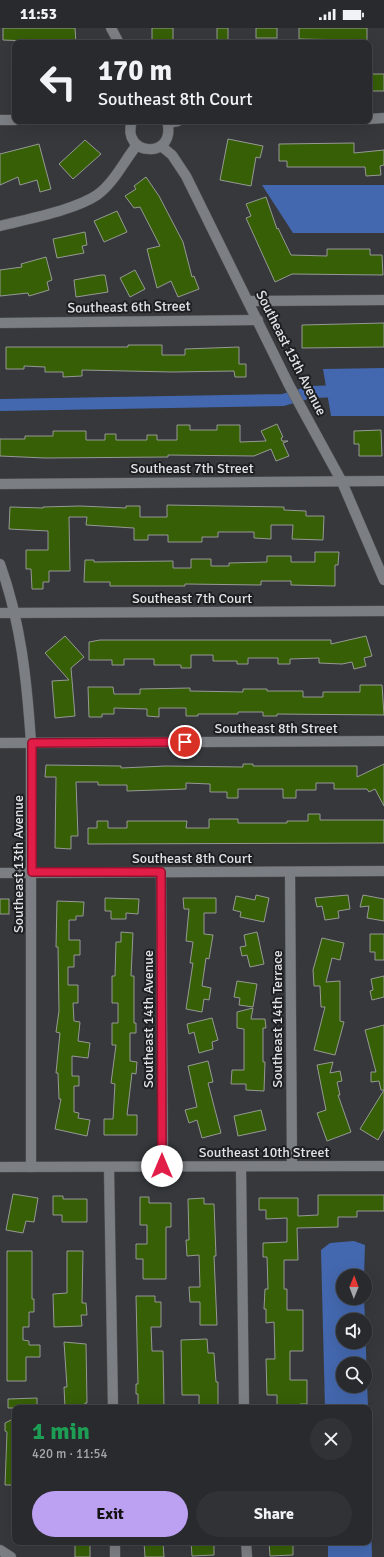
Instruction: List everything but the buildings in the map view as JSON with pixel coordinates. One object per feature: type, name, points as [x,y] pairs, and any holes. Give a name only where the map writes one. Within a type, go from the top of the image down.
[{"type":"street","points":[[112,28],[118,40]]},
{"type":"street","points":[[372,119],[384,118]]},
{"type":"street","points":[[0,120],[12,120]]},
{"type":"street","points":[[131,124],[131,136],[137,145],[147,150],[157,149],[162,146],[168,136],[171,124]]},
{"type":"street","points":[[0,226],[67,208],[96,195],[113,179],[137,145]]},
{"type":"street","name":"Southeast 15th Avenue","points":[[162,146],[172,155],[186,176],[250,302],[298,402],[342,482],[384,580]]},
{"type":"street","points":[[250,302],[384,300]]},
{"type":"street","name":"Southeast 6th Street","points":[[0,323],[258,320]]},
{"type":"street","name":"Southeast 7th Street","points":[[0,484],[384,481]]},
{"type":"street","name":"Southeast 13th Avenue","points":[[0,564],[15,612],[27,674],[32,743],[31,1167]]},
{"type":"street","name":"Southeast 7th Court","points":[[0,613],[384,611]]},
{"type":"street","name":"Southeast 8th Street","points":[[0,743],[384,741]]},
{"type":"street","name":"Southeast 8th Court","points":[[0,873],[290,872],[384,870]]},
{"type":"street","name":"Southeast 14th Avenue","points":[[161,872],[162,1166]]},
{"type":"street","name":"Southeast 14th Terrace","points":[[290,872],[292,1166]]},
{"type":"street","name":"Southeast 10th Street","points":[[0,1167],[109,1168],[162,1166],[384,1166]]},
{"type":"street","points":[[241,1167],[244,1405]]},
{"type":"street","points":[[109,1168],[113,1405]]},
{"type":"street","points":[[115,1545],[115,1557]]},
{"type":"street","points":[[246,1545],[247,1557]]},
{"type":"street","points":[[0,1550],[11,1557]]},
{"type":"water","points":[[262,185],[384,185],[384,233],[293,233]]},
{"type":"water","points":[[384,368],[384,416],[331,416],[323,369]]},
{"type":"water","points":[[354,1241],[365,1245],[364,1269],[336,1269],[336,1305],[364,1305],[365,1313],[336,1313],[336,1349],[366,1349],[366,1357],[336,1357],[336,1393],[367,1393],[368,1405],[325,1405],[321,1250],[330,1243]]},
{"type":"water","points":[[328,1545],[372,1545],[372,1557],[328,1557]]},
{"type":"waterway","points":[[0,405],[283,400],[311,392],[341,391]]},
{"type":"route","points":[[162,1166],[161,872],[32,872],[32,743],[185,742]]}]
